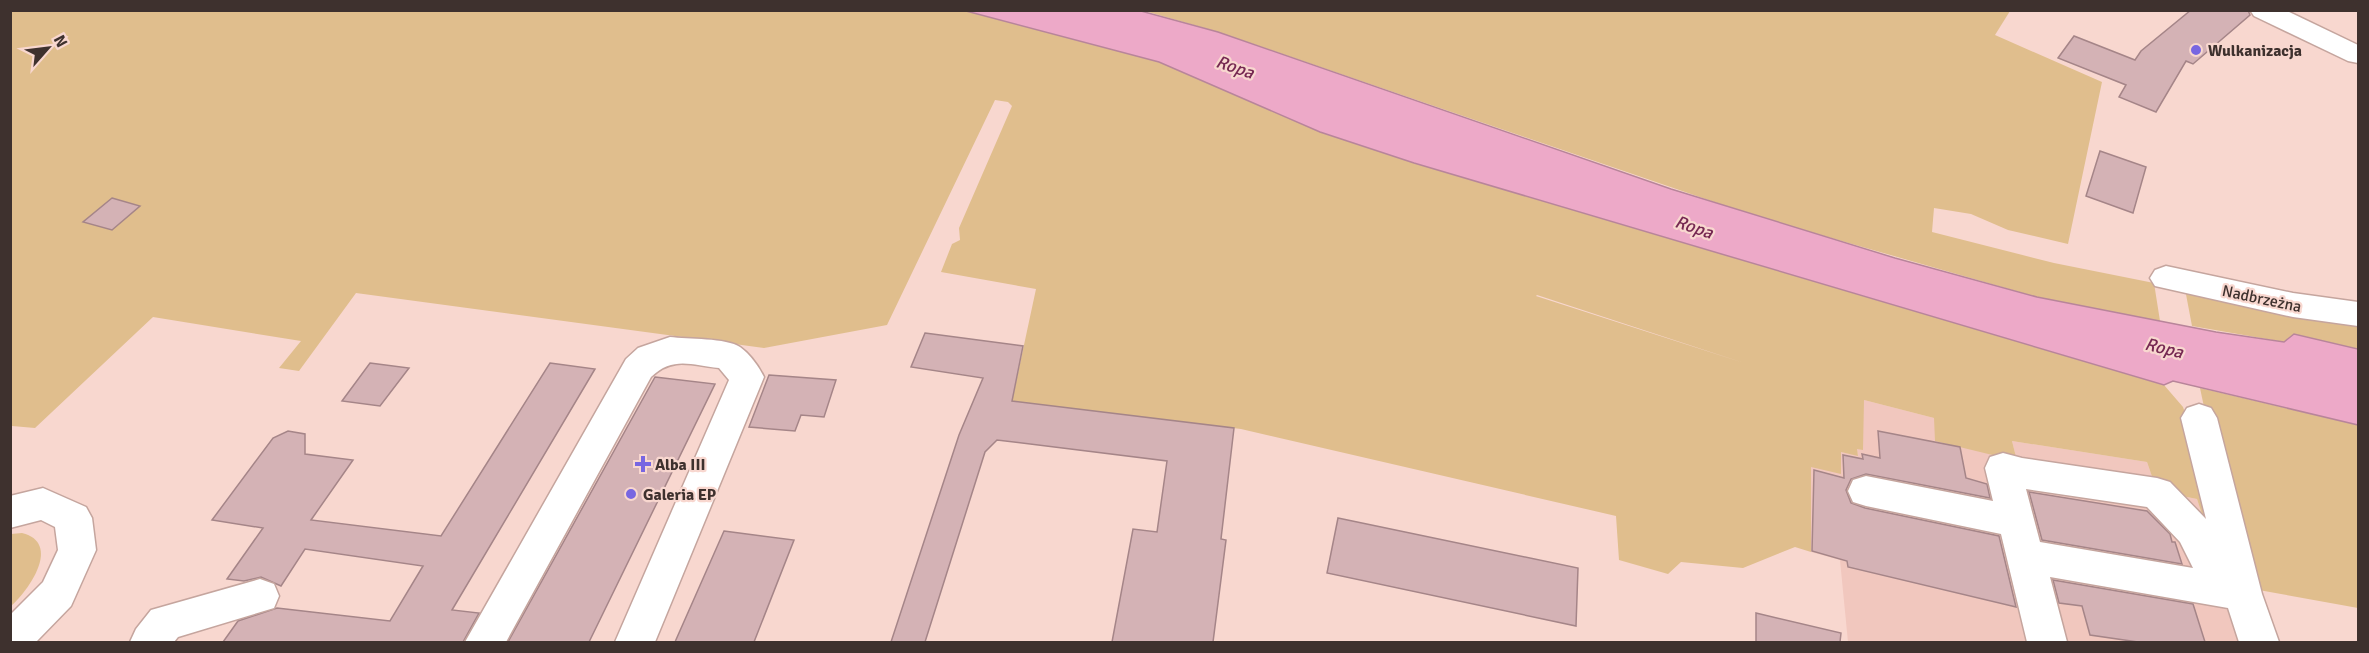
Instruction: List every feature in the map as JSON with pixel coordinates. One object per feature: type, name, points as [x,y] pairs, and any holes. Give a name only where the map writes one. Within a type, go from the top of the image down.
[{"type":"street","points":[[2263,10],[2358,55]]},
{"type":"street","name":"Nadbrzeżna","points":[[2166,278],[2293,305],[2358,314]]},
{"type":"street","points":[[485,642],[638,368],[650,357],[670,350],[728,356],[747,377],[635,642]]},
{"type":"street","points":[[2199,418],[2234,592]]},
{"type":"street","points":[[2047,642],[2003,468],[2157,493],[2193,531],[2234,592],[2259,642]]},
{"type":"street","points":[[1866,491],[2022,539],[2234,592]]},
{"type":"street","points":[[10,512],[43,504],[73,518],[77,550],[57,594],[10,642]]},
{"type":"street","points":[[150,642],[165,623],[260,596]]},
{"type":"shaded area","points":[[11,11],[966,11],[1159,62],[1320,132],[1414,163],[2164,385],[2183,407],[2190,427],[2213,547],[2197,499],[2157,491],[2147,462],[2012,441],[2017,461],[1935,441],[1934,418],[1864,400],[1863,450],[1857,449],[1858,456],[1841,452],[1841,474],[1811,467],[1811,552],[1795,547],[1743,568],[1681,562],[1668,574],[1619,560],[1616,516],[1241,429],[1012,401],[1036,289],[941,272],[952,244],[960,240],[959,228],[1012,106],[1008,102],[995,100],[887,325],[764,348],[356,293],[299,371],[279,368],[301,341],[153,317],[35,428],[12,426]],"holes":[[[1537,295],[1744,363],[1536,296]]]},
{"type":"shaded area","points":[[1145,11],[2010,11],[1995,35],[2102,82],[2068,244],[2008,230],[1971,214],[1934,208],[1932,232],[2054,263],[2154,283],[2160,321],[2037,297],[1758,217],[1218,32]]},
{"type":"shaded area","points":[[2185,289],[2358,324],[2358,349],[2294,334],[2284,342],[2192,326]]},
{"type":"shaded area","points":[[2200,388],[2358,425],[2358,608],[2242,587]]},
{"type":"shaded area","points":[[1864,400],[1934,418],[1990,453],[2017,461],[2012,441],[2147,462],[2157,491],[2197,499],[2248,642],[1848,642],[1840,560],[1811,552],[1811,467],[1841,452],[1858,455],[1856,449]]},
{"type":"shaded area","points":[[22,533],[34,538],[40,546],[41,556],[33,579],[11,606],[11,534]]},
{"type":"water","name":"Ropa","points":[[966,11],[1141,11],[1218,32],[1671,189],[1895,258],[2037,297],[2216,332],[2284,342],[2294,334],[2358,349],[2358,425],[2173,381],[2164,385],[1414,163],[1320,132],[1159,62]]},
{"type":"building","points":[[2191,10],[2248,10],[2250,15],[2193,64],[2186,61],[2156,112],[2119,97],[2126,85],[2058,58],[2074,36],[2135,60],[2141,51]]},
{"type":"building","points":[[2100,151],[2146,167],[2133,213],[2086,196]]},
{"type":"building","points":[[112,198],[140,206],[112,230],[83,222]]},
{"type":"building","points":[[925,333],[1023,346],[1012,401],[1234,428],[1221,539],[1226,540],[1213,642],[1112,642],[1133,529],[1157,532],[1167,461],[997,440],[985,452],[925,642],[891,642],[959,435],[983,378],[911,367]]},
{"type":"building","points":[[370,363],[409,368],[380,406],[342,401]]},
{"type":"building","points":[[550,363],[595,369],[452,610],[479,613],[463,642],[223,642],[238,621],[277,608],[390,621],[423,566],[305,549],[281,586],[261,577],[244,581],[227,579],[263,528],[212,520],[273,438],[288,431],[305,434],[305,454],[353,460],[311,520],[441,536]]},
{"type":"building","points":[[769,375],[836,380],[824,417],[801,415],[795,431],[749,427]]},
{"type":"building","points":[[655,377],[715,384],[589,642],[508,642]]},
{"type":"building","points":[[1878,431],[1960,447],[1966,478],[1987,484],[1990,498],[1866,474],[1851,479],[1846,490],[1851,503],[1865,508],[1999,536],[2016,607],[1848,567],[1847,561],[1812,551],[1814,470],[1844,478],[1843,455],[1863,459],[1862,454],[1880,458]]},
{"type":"building","points":[[2029,492],[2147,511],[2170,534],[2182,564],[2042,540]]},
{"type":"building","points":[[1338,518],[1578,568],[1576,626],[1327,573]]},
{"type":"building","points":[[724,531],[794,540],[754,642],[675,642]]},
{"type":"building","points":[[2053,580],[2193,604],[2205,642],[2138,642],[2090,635],[2082,606],[2059,603]]},
{"type":"building","points":[[1756,613],[1841,633],[1840,642],[1756,642]]},
{"type":"place","name":"Wulkanizacja","points":[[2196,50]]},
{"type":"place","name":"Alba III","points":[[643,464]]},
{"type":"place","name":"Galeria EP","points":[[631,494]]}]
